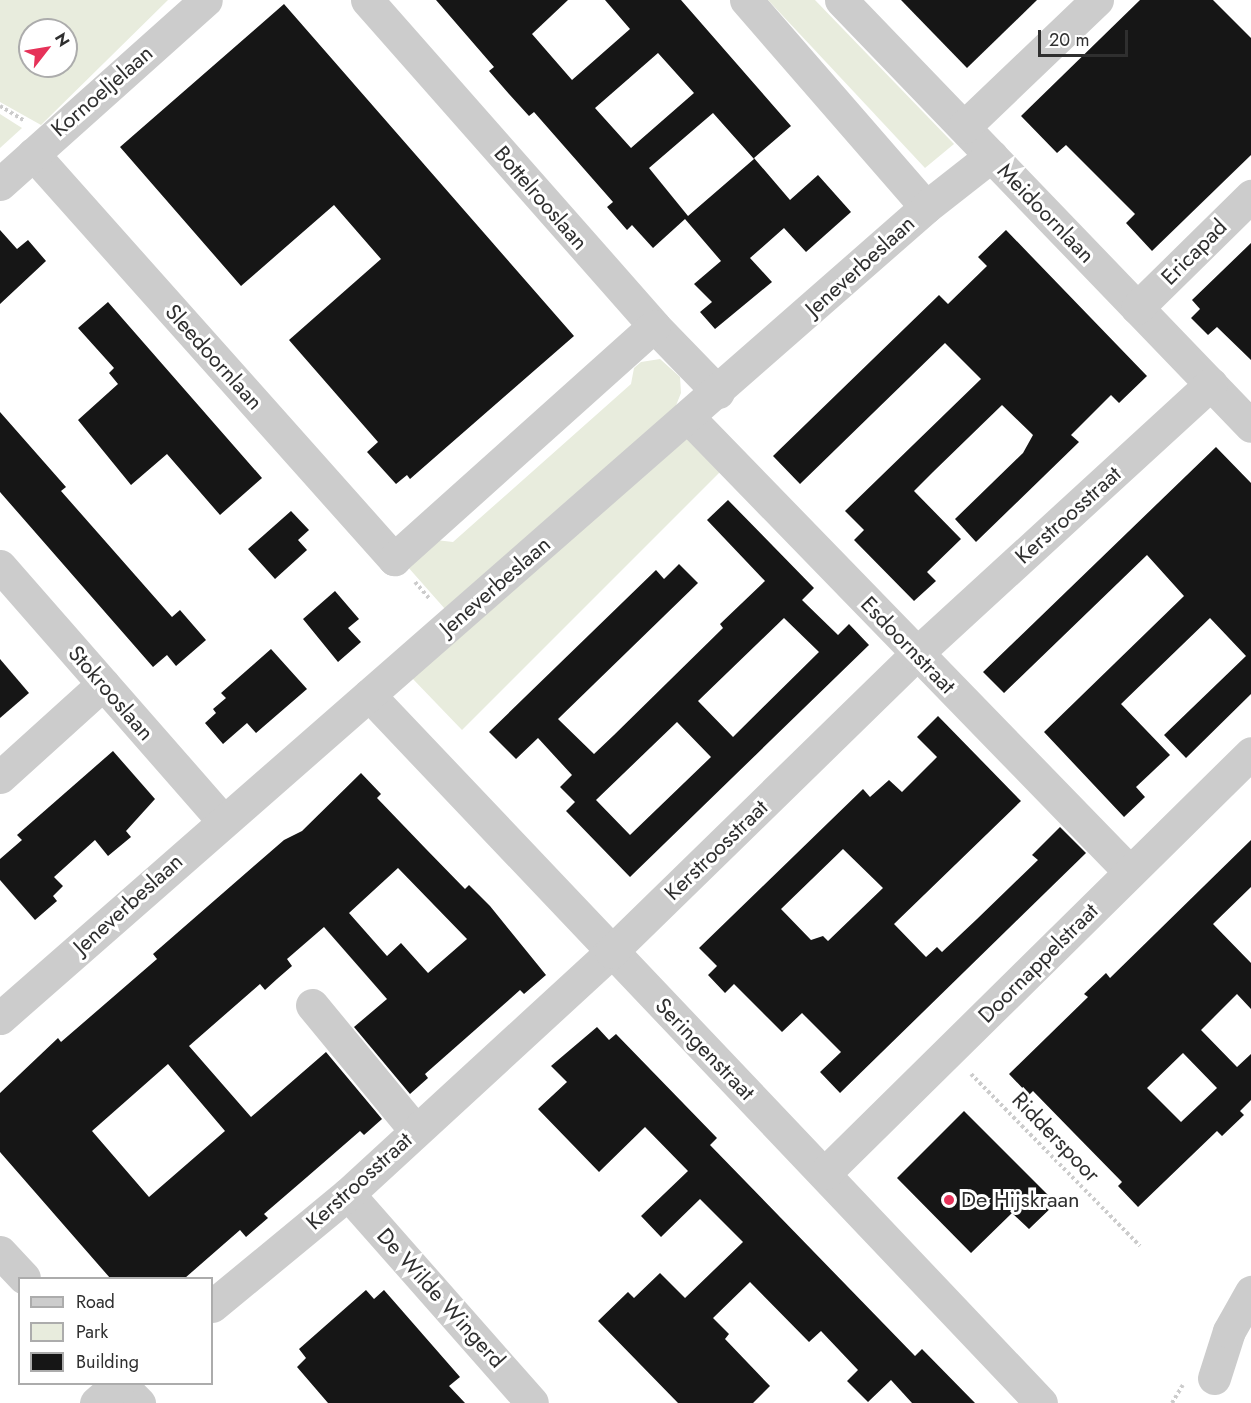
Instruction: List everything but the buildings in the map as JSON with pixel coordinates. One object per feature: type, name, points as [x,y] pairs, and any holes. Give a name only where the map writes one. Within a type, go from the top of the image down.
[{"type":"street","name":"Kornoeljelaan","points":[[0,184],[206,0]]},
{"type":"street","name":"Bottelrooslaan","points":[[367,0],[654,326],[718,392]]},
{"type":"street","points":[[746,0],[926,207]]},
{"type":"street","name":"Meidoornlaan","points":[[841,0],[1251,426]]},
{"type":"street","points":[[964,127],[1097,0]]},
{"type":"street","name":"Sleedoornlaan","points":[[33,154],[394,559]]},
{"type":"street","name":"Jeneverbeslaan","points":[[0,1018],[222,820],[718,392],[926,207],[990,156]]},
{"type":"street","name":"Ericapad","points":[[1137,308],[1251,195]]},
{"type":"street","points":[[394,559],[654,326]]},
{"type":"street","name":"Kerstroosstraat","points":[[213,1305],[348,1194],[611,952],[916,654],[1211,384]]},
{"type":"street","name":"Esdoornstraat","points":[[688,417],[1130,873]]},
{"type":"street","name":"Stokrooslaan","points":[[0,566],[222,820]]},
{"type":"street","points":[[0,777],[103,684]]},
{"type":"street","name":"Seringenstraat","points":[[369,695],[1041,1403]]},
{"type":"street","name":"Doornappelstraat","points":[[825,1173],[1251,753]]},
{"type":"street","points":[[312,1005],[416,1131]]},
{"type":"street","name":"De Wilde Wingerd","points":[[348,1194],[532,1403]]},
{"type":"street","points":[[0,1252],[23,1277]]},
{"type":"street","points":[[1207,1391],[1229,1332],[1251,1292]]},
{"type":"street","points":[[1207,1391],[1251,1334]]},
{"type":"street","points":[[96,1403],[117,1385]]},
{"type":"street","points":[[121,1385],[139,1403]]},
{"type":"path","points":[[394,559],[451,624]]},
{"type":"path","name":"Ridderspoor","points":[[949,1052],[1140,1246]]},
{"type":"green space","points":[[0,0],[168,0],[41,125],[0,102]]},
{"type":"green space","points":[[768,0],[815,0],[954,144],[925,168]]},
{"type":"green space","points":[[0,114],[22,128],[0,148]]},
{"type":"green space","points":[[660,359],[680,377],[681,393],[675,408],[445,609],[407,566],[436,540],[453,542],[631,384],[634,368],[641,362]]},
{"type":"green space","points":[[689,434],[723,469],[462,730],[411,677]]},
{"type":"place","name":"De Hijskraan","points":[[949,1200]]}]
